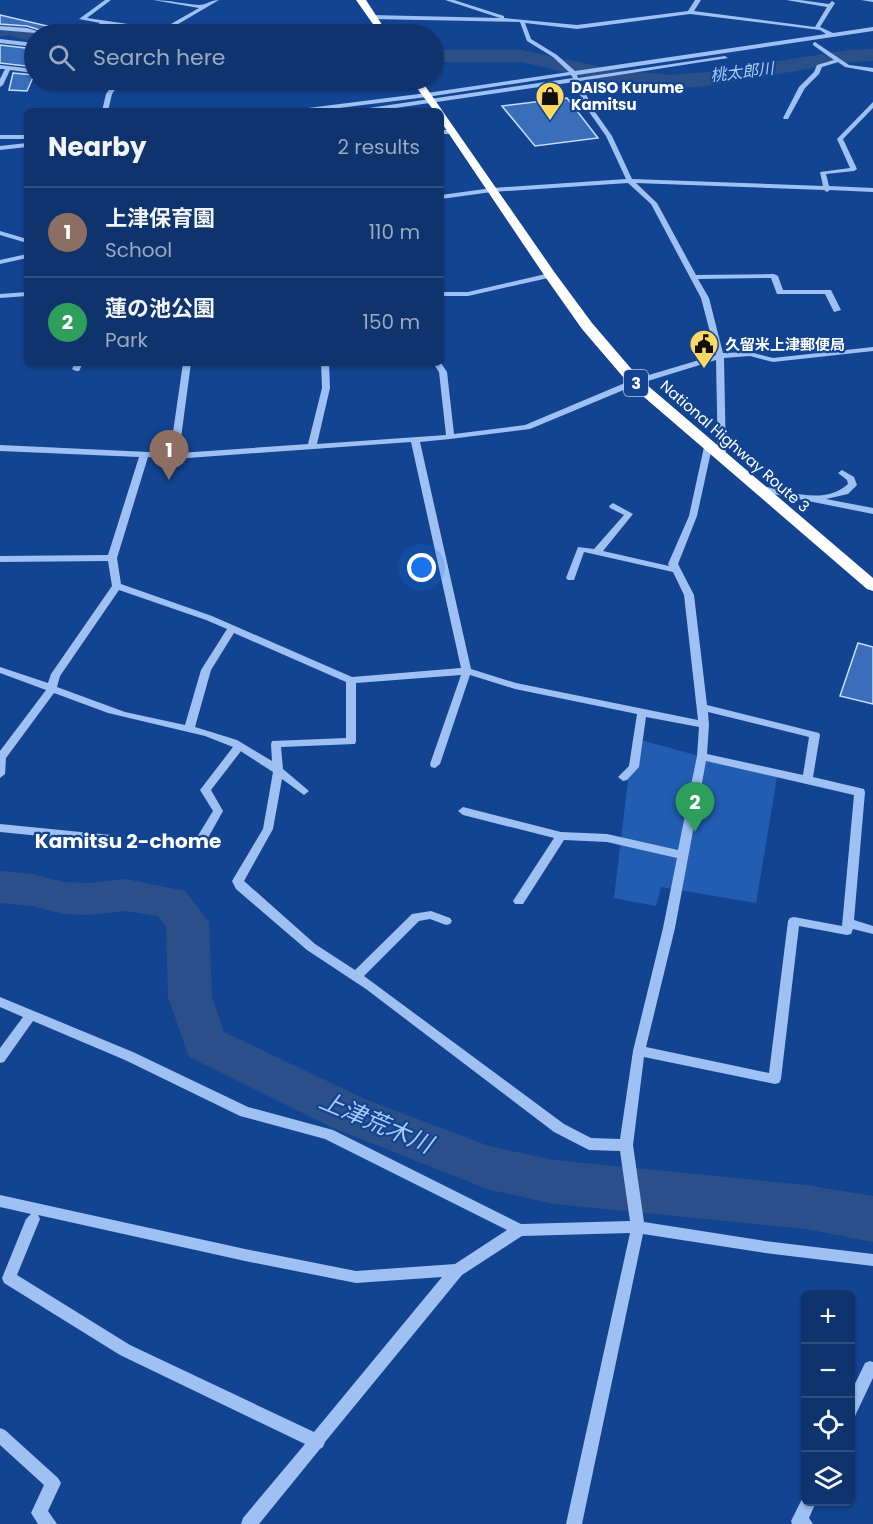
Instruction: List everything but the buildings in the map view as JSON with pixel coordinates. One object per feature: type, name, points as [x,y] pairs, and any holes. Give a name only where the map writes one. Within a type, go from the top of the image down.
[{"type":"highway","points":[[361,0],[377,24]]},
{"type":"highway","name":"National Highway Route 3","points":[[423,90],[435,106]]},
{"type":"highway","name":"National Highway Route 3","points":[[446,132],[492,190],[587,326],[635,382],[708,447],[873,586]]},
{"type":"street","points":[[108,0],[82,19],[119,24]]},
{"type":"street","points":[[156,0],[204,7]]},
{"type":"street","points":[[175,24],[216,0]]},
{"type":"street","points":[[448,0],[480,12],[519,20],[577,27],[690,12],[817,28],[840,40]]},
{"type":"street","points":[[690,12],[698,0]]},
{"type":"street","points":[[789,0],[832,3],[817,28]]},
{"type":"street","points":[[864,0],[873,0]]},
{"type":"street","points":[[371,16],[519,20]]},
{"type":"street","points":[[519,20],[529,40],[555,56],[573,73],[609,136],[630,181],[654,203],[705,298],[720,356],[722,459]]},
{"type":"street","points":[[0,28],[24,30]]},
{"type":"street","points":[[381,108],[435,106],[573,73],[873,29]]},
{"type":"street","points":[[406,108],[435,106],[577,81],[873,35]]},
{"type":"street","points":[[0,41],[24,44]]},
{"type":"street","points":[[815,44],[847,66],[873,70]]},
{"type":"street","points":[[786,118],[802,87],[817,73],[819,66],[837,61]]},
{"type":"street","points":[[0,67],[24,70]]},
{"type":"street","points":[[0,85],[8,69]]},
{"type":"street","points":[[106,108],[112,90]]},
{"type":"street","points":[[827,190],[822,173],[854,169],[840,139],[873,104]]},
{"type":"street","points":[[0,137],[24,137]]},
{"type":"street","points":[[0,148],[24,145]]},
{"type":"street","points":[[0,154],[24,151]]},
{"type":"street","points":[[444,197],[492,190],[630,181],[873,190]]},
{"type":"street","points":[[0,233],[24,240]]},
{"type":"street","points":[[0,262],[24,257]]},
{"type":"street","points":[[444,294],[468,294],[550,275]]},
{"type":"street","points":[[693,277],[774,276],[780,292],[828,292],[837,310]]},
{"type":"street","points":[[0,296],[24,294]]},
{"type":"street","points":[[0,448],[174,456],[450,437],[527,427],[635,382],[720,356],[750,354],[773,360],[873,349]]},
{"type":"street","points":[[174,456],[187,366]]},
{"type":"street","points":[[312,447],[326,388],[325,366]]},
{"type":"street","points":[[439,366],[443,372],[450,437]]},
{"type":"street","points":[[415,440],[467,671],[435,764]]},
{"type":"street","points":[[574,1524],[638,1227],[627,1145],[639,1051],[669,928],[702,756],[704,725],[689,595],[673,564],[693,516],[708,447]]},
{"type":"street","points":[[0,774],[1,757],[52,688],[55,676],[117,586],[112,558],[144,456]]},
{"type":"street","points":[[814,499],[845,492],[853,485],[851,479],[842,473]]},
{"type":"street","points":[[756,488],[873,511]]},
{"type":"street","points":[[596,553],[629,514],[612,506]]},
{"type":"street","points":[[572,578],[581,549],[676,570]]},
{"type":"street","points":[[0,559],[112,558]]},
{"type":"street","points":[[117,586],[209,618],[231,630],[351,680],[467,671],[515,687],[704,725]]},
{"type":"street","points":[[189,730],[206,670],[231,630]]},
{"type":"street","points":[[0,670],[37,680],[116,712],[207,733],[254,753],[304,791]]},
{"type":"street","points":[[351,680],[351,741],[276,744],[278,771],[268,829],[238,881],[240,886],[310,947],[356,977],[559,1128],[589,1144],[627,1145]]},
{"type":"street","points":[[702,707],[815,735],[807,780]]},
{"type":"street","points":[[623,777],[634,767],[642,712]]},
{"type":"street","points":[[200,842],[218,811],[205,790],[239,746]]},
{"type":"street","points":[[639,1051],[776,1079],[794,921],[847,932],[860,792],[702,756]]},
{"type":"street","points":[[463,811],[561,836],[607,838],[683,855]]},
{"type":"street","points":[[0,828],[111,839]]},
{"type":"street","points":[[519,901],[561,836]]},
{"type":"street","points":[[356,977],[416,917],[431,915],[446,921]]},
{"type":"street","points":[[848,923],[873,930]]},
{"type":"street","points":[[0,1002],[129,1056],[245,1112],[328,1134],[520,1230],[638,1227],[765,1247],[873,1260]]},
{"type":"street","points":[[0,1058],[30,1016]]},
{"type":"street","points":[[0,1201],[357,1277],[457,1270]]},
{"type":"street","points":[[33,1219],[9,1278],[126,1350],[318,1442]]},
{"type":"street","points":[[249,1524],[457,1270],[520,1230]]},
{"type":"street","points":[[855,1401],[872,1365]]},
{"type":"street","points":[[0,1436],[53,1483],[39,1513],[50,1524]]},
{"type":"street","points":[[806,1506],[799,1521],[806,1524]]},
{"type":"shaded area","points":[[633,738],[777,777],[756,903],[661,887],[656,906],[614,898]]},
{"type":"waterway","name":"桃太郎川","points":[[0,31],[9,29],[24,33]]},
{"type":"waterway","name":"桃太郎川","points":[[444,56],[522,56],[611,76],[670,82],[707,79],[849,56],[873,55]]},
{"type":"waterway","name":"上津荒木川","points":[[0,887],[32,890],[63,898],[88,899],[126,895],[170,902],[187,922],[190,997],[205,1044],[350,1114],[487,1167],[554,1182],[806,1207],[873,1219]]},
{"type":"place","name":"DAISO Kurume Kamitsu","points":[[550,122]]},
{"type":"place","name":"久留米上津郵便局","points":[[704,370]]},
{"type":"place","name":"上津保育園","points":[[169,480]]},
{"type":"place","name":"蓮の池公園","points":[[695,832]]},
{"type":"district","name":"Kamitsu 2-chome","points":[[128,841]]}]
